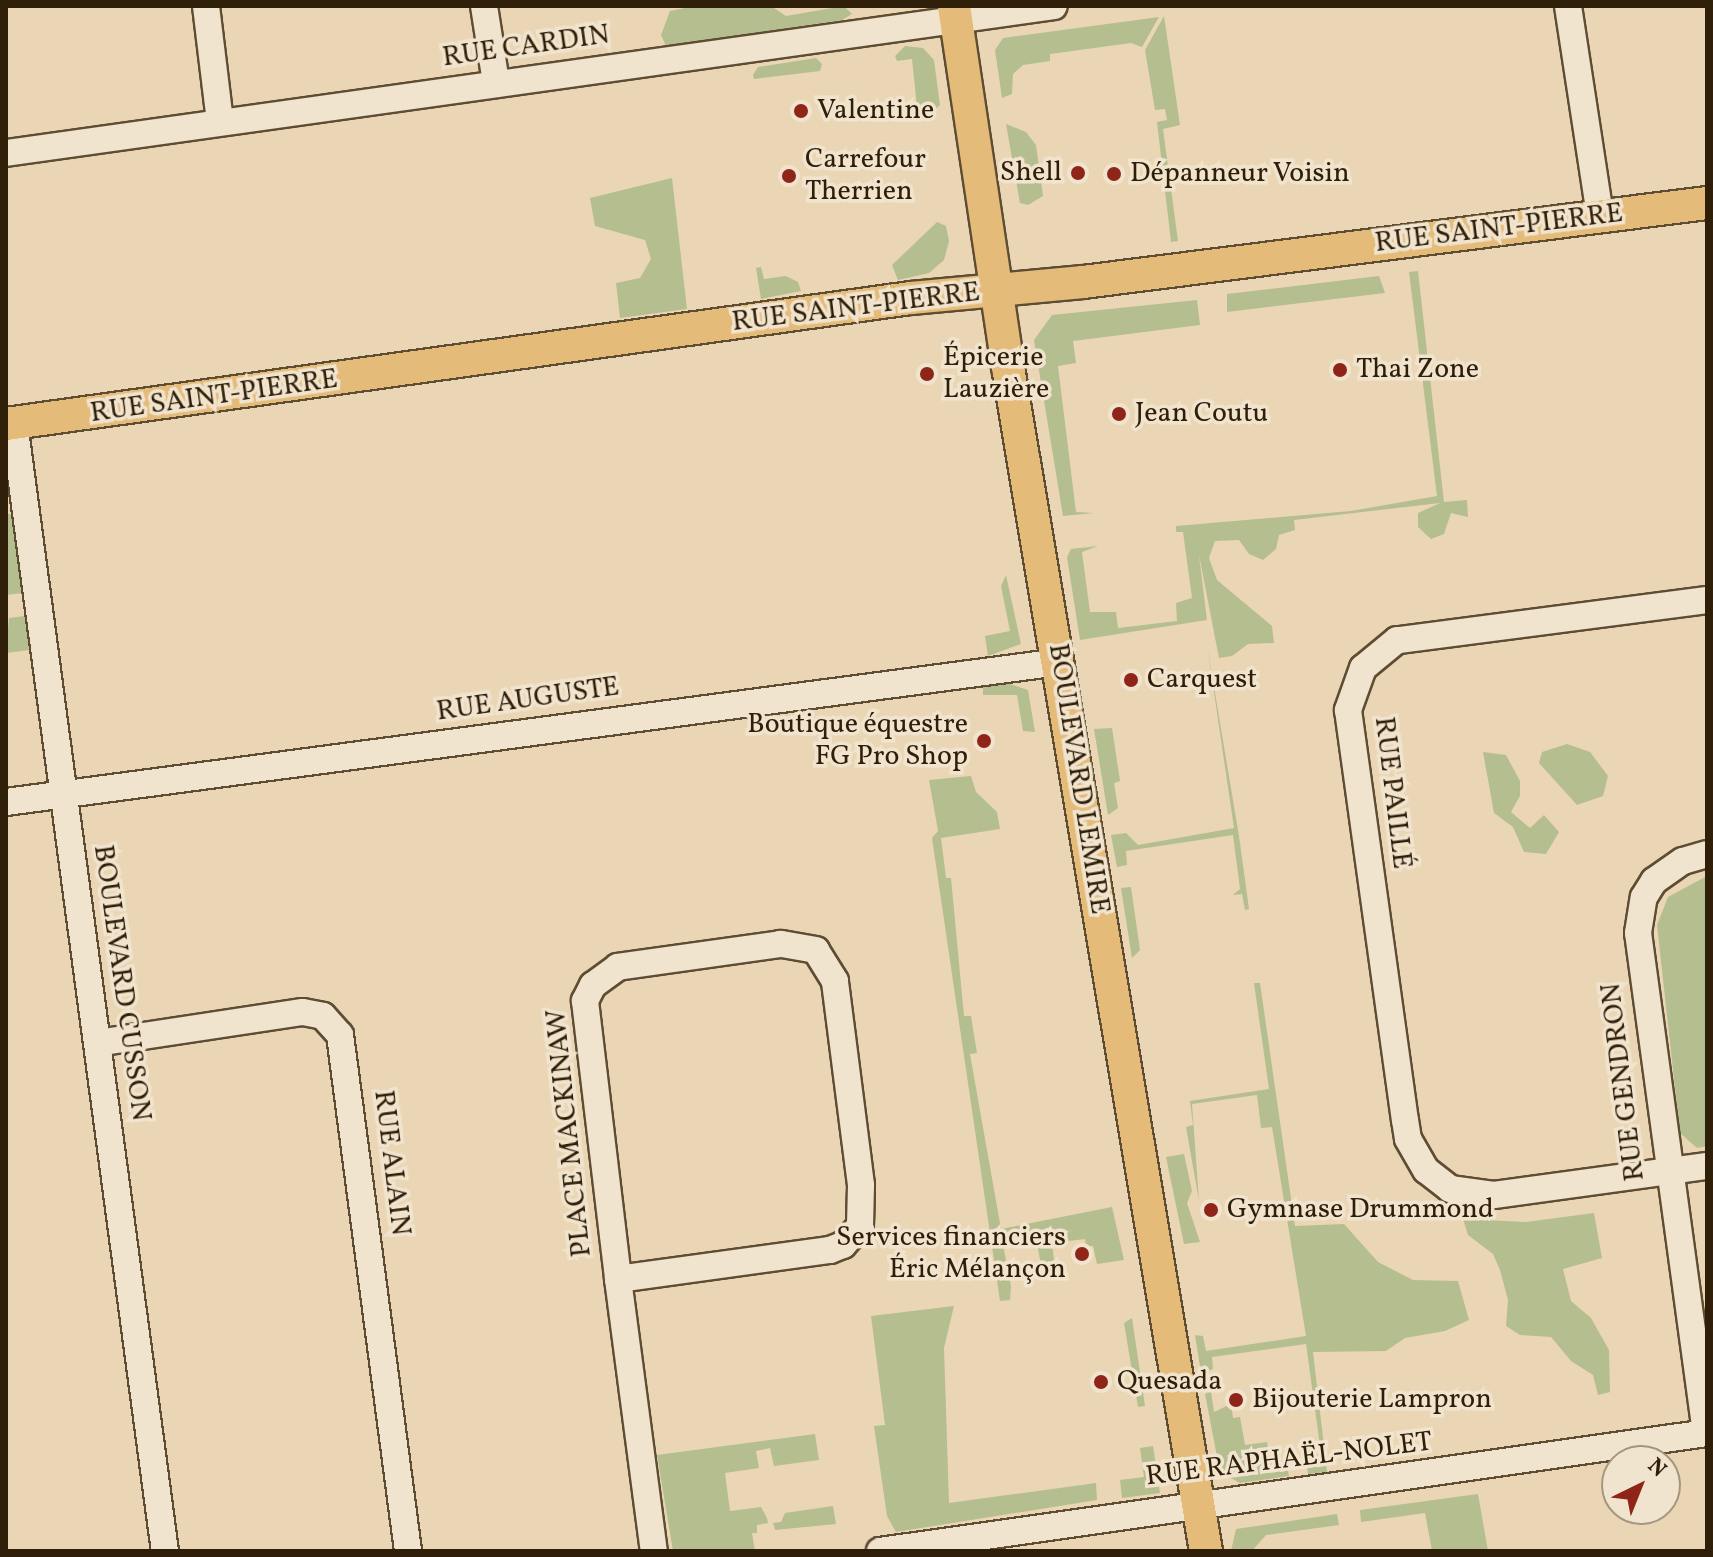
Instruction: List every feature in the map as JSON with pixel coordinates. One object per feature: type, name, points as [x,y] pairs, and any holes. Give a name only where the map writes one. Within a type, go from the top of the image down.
[{"type":"main road","name":"BOULEVARD LEMIRE","points":[[956,14],[1059,662],[1201,1504],[1206,1551]]},
{"type":"main road","name":"RUE SAINT-PIERRE","points":[[10,424],[999,290],[1707,203]]},
{"type":"street","points":[[206,6],[220,122]]},
{"type":"street","points":[[484,6],[496,83]]},
{"type":"street","name":"RUE CARDIN","points":[[6,153],[956,14],[1054,6]]},
{"type":"street","points":[[1568,6],[1600,216]]},
{"type":"street","name":"BOULEVARD CUSSON","points":[[10,424],[165,1551]]},
{"type":"street","name":"RUE PAILLÉ","points":[[1667,1173],[1494,1195],[1461,1193],[1436,1180],[1418,1158],[1405,1120],[1350,731],[1355,681],[1384,648],[1414,635],[1707,600]]},
{"type":"street","name":"RUE AUGUSTE","points":[[6,802],[1059,662]]},
{"type":"street","name":"RUE GENDRON","points":[[1707,854],[1683,861],[1654,881],[1639,913],[1667,1173],[1707,1433]]},
{"type":"street","name":"PLACE MACKINAW","points":[[618,1279],[830,1250],[843,1245],[860,1226],[861,1185],[835,981],[816,950],[781,944],[618,967],[587,993],[585,1012],[618,1279],[654,1551]]},
{"type":"street","name":"RUE ALAIN","points":[[97,1043],[303,1012],[323,1016],[340,1035],[408,1551]]},
{"type":"street","points":[[1667,1173],[1707,1166]]},
{"type":"street","name":"RUE RAPHAËL-NOLET","points":[[894,1550],[1707,1433]]},
{"type":"green space","points":[[695,6],[771,6],[786,16],[844,6],[852,14],[842,20],[666,46],[661,35],[670,11]]},
{"type":"green space","points":[[1164,16],[1180,125],[1163,129],[1178,241],[1171,242],[1157,122],[1167,120],[1165,109],[1155,110],[1145,50]]},
{"type":"green space","points":[[1159,17],[1142,47],[1131,43],[1050,54],[1050,61],[1023,65],[1013,74],[1012,94],[1002,98],[995,50],[1003,38]]},
{"type":"green space","points":[[905,46],[923,48],[934,60],[940,105],[929,115],[918,117],[912,59],[897,61],[895,56]]},
{"type":"green space","points":[[816,58],[822,64],[820,71],[754,79],[758,67]]},
{"type":"green space","points":[[1006,124],[1026,132],[1036,145],[1043,196],[1028,205],[1020,203]]},
{"type":"green space","points":[[672,178],[687,309],[620,318],[616,283],[640,278],[651,259],[645,240],[595,226],[590,198]]},
{"type":"green space","points":[[937,222],[946,226],[949,241],[944,260],[929,273],[898,280],[892,265]]},
{"type":"green space","points":[[761,267],[764,279],[786,276],[798,282],[801,291],[761,299],[756,268]]},
{"type":"green space","points":[[1418,271],[1444,502],[1467,500],[1468,517],[1451,513],[1444,534],[1431,539],[1418,527],[1418,513],[1440,503],[1294,520],[1295,530],[1279,535],[1276,549],[1263,560],[1249,554],[1239,540],[1215,541],[1209,558],[1217,580],[1272,626],[1274,643],[1248,644],[1232,656],[1219,658],[1199,555],[1207,620],[1080,640],[1067,557],[1071,549],[1098,546],[1082,552],[1090,612],[1116,612],[1118,628],[1177,621],[1176,603],[1192,598],[1183,532],[1176,532],[1176,526],[1351,511],[1437,496],[1409,272]]},
{"type":"green space","points":[[1379,276],[1385,293],[1227,312],[1227,294]]},
{"type":"green space","points":[[1197,300],[1200,325],[1073,341],[1076,363],[1058,366],[1076,512],[1094,513],[1063,516],[1034,340],[1052,315]]},
{"type":"green space","points":[[6,514],[11,514],[22,593],[6,595]]},
{"type":"green space","points":[[1006,575],[1021,644],[988,656],[985,636],[1010,631],[1001,586]]},
{"type":"green space","points":[[25,616],[29,650],[6,653],[9,618]]},
{"type":"green space","points":[[1207,645],[1239,836],[1249,909],[1245,910],[1242,894],[1233,895],[1240,889],[1233,835],[1126,851],[1127,865],[1117,867],[1111,835],[1126,833],[1138,845],[1234,828]]},
{"type":"green space","points":[[1004,682],[1028,690],[1035,732],[1023,731],[1017,695],[983,695],[983,686]]},
{"type":"green space","points":[[1112,728],[1120,781],[1114,783],[1118,808],[1108,815],[1094,729]]},
{"type":"green space","points":[[1567,744],[1590,752],[1608,776],[1603,796],[1577,805],[1539,763],[1542,752]]},
{"type":"green space","points":[[1483,752],[1506,755],[1520,781],[1520,796],[1511,812],[1530,828],[1544,815],[1559,832],[1546,854],[1524,852],[1513,827],[1494,813]]},
{"type":"green space","points":[[971,776],[976,792],[997,812],[1000,829],[941,838],[946,878],[951,878],[964,1016],[971,1016],[977,1053],[970,1054],[1001,1229],[1112,1207],[1124,1260],[1097,1264],[1093,1246],[1086,1246],[1085,1239],[1052,1243],[1055,1269],[1042,1271],[1036,1237],[1077,1230],[1002,1240],[1011,1286],[1010,1300],[1000,1301],[932,838],[938,831],[929,780]]},
{"type":"green space","points":[[1707,876],[1707,1146],[1697,1148],[1680,1133],[1657,925],[1668,897]]},
{"type":"green space","points":[[1131,887],[1140,950],[1132,958],[1121,888]]},
{"type":"green space","points":[[1254,983],[1260,983],[1295,1226],[1344,1224],[1378,1262],[1413,1280],[1458,1281],[1469,1320],[1445,1331],[1405,1338],[1386,1351],[1313,1352],[1327,1472],[1308,1474],[1306,1458],[1321,1453],[1306,1344],[1212,1357],[1213,1369],[1201,1373],[1195,1335],[1203,1336],[1206,1351],[1306,1336],[1272,1127],[1261,1128],[1257,1095],[1192,1104],[1199,1201],[1186,1127],[1193,1125],[1190,1101],[1269,1089]]},
{"type":"green space","points":[[1184,1154],[1192,1191],[1187,1203],[1200,1242],[1184,1244],[1166,1157]]},
{"type":"green space","points":[[1594,1213],[1602,1258],[1563,1269],[1571,1301],[1591,1318],[1609,1350],[1610,1392],[1598,1395],[1593,1375],[1571,1361],[1551,1337],[1520,1335],[1506,1326],[1508,1300],[1500,1270],[1493,1254],[1468,1235],[1463,1219],[1526,1222]]},
{"type":"green space","points":[[954,1306],[944,1348],[949,1503],[1096,1483],[1097,1500],[896,1532],[887,1516],[874,1426],[885,1425],[871,1316]]},
{"type":"green space","points":[[1132,1318],[1145,1406],[1138,1407],[1124,1323]]},
{"type":"green space","points":[[1211,1392],[1214,1412],[1231,1404],[1233,1418],[1240,1417],[1245,1445],[1267,1442],[1270,1460],[1286,1461],[1289,1476],[1240,1483],[1220,1472],[1205,1394]]},
{"type":"green space","points":[[815,1434],[819,1460],[774,1466],[770,1448],[756,1451],[759,1468],[725,1473],[730,1511],[761,1507],[767,1518],[768,1523],[757,1525],[757,1533],[752,1533],[755,1551],[673,1551],[657,1455]]},
{"type":"green space","points":[[1153,1446],[1160,1493],[1122,1498],[1120,1480],[1144,1477],[1140,1448]]},
{"type":"green space","points":[[1478,1494],[1488,1551],[1432,1551],[1425,1513],[1361,1522],[1360,1510]]},
{"type":"green space","points":[[833,1506],[836,1524],[775,1530],[773,1523],[781,1522],[785,1513]]},
{"type":"green space","points":[[1337,1514],[1339,1525],[1266,1535],[1252,1551],[1231,1551],[1236,1529]]},
{"type":"place","name":"Valentine","points":[[801,111]]},
{"type":"place","name":"Shell","points":[[1078,173]]},
{"type":"place","name":"Dépanneur Voisin","points":[[1114,174]]},
{"type":"place","name":"Carrefour Therrien","points":[[789,176]]},
{"type":"place","name":"Thai Zone","points":[[1340,370]]},
{"type":"place","name":"Épicerie Lauzière","points":[[927,374]]},
{"type":"place","name":"Jean Coutu","points":[[1119,414]]},
{"type":"place","name":"Carquest","points":[[1131,680]]},
{"type":"place","name":"Boutique équestre FG Pro Shop","points":[[984,741]]},
{"type":"place","name":"Gymnase Drummond","points":[[1211,1210]]},
{"type":"place","name":"Services financiers Éric Mélançon","points":[[1082,1254]]},
{"type":"place","name":"Quesada","points":[[1101,1382]]},
{"type":"place","name":"Bijouterie Lampron","points":[[1236,1400]]}]
